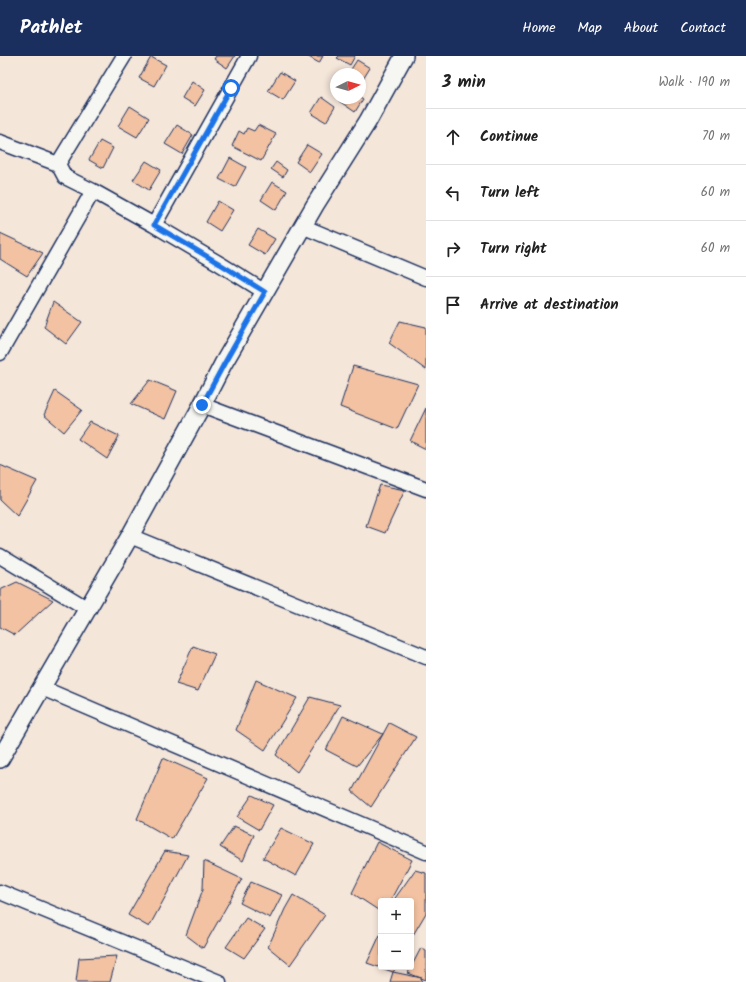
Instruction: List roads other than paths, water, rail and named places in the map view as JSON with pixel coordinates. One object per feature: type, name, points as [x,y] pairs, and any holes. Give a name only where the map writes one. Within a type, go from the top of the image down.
[{"type":"street","points":[[58,164],[124,56]]},
{"type":"street","points":[[154,225],[249,56]]},
{"type":"street","points":[[0,759],[130,536],[224,364],[314,205],[368,121],[404,56]]},
{"type":"street","points":[[0,142],[58,164],[65,177],[154,225],[265,292]]},
{"type":"street","points":[[0,353],[93,191]]},
{"type":"street","points":[[302,226],[426,278]]},
{"type":"street","points":[[202,405],[426,489]]},
{"type":"street","points":[[130,536],[426,657]]},
{"type":"street","points":[[0,556],[88,609]]},
{"type":"street","points":[[42,688],[426,852]]},
{"type":"street","points":[[0,892],[219,982]]}]
